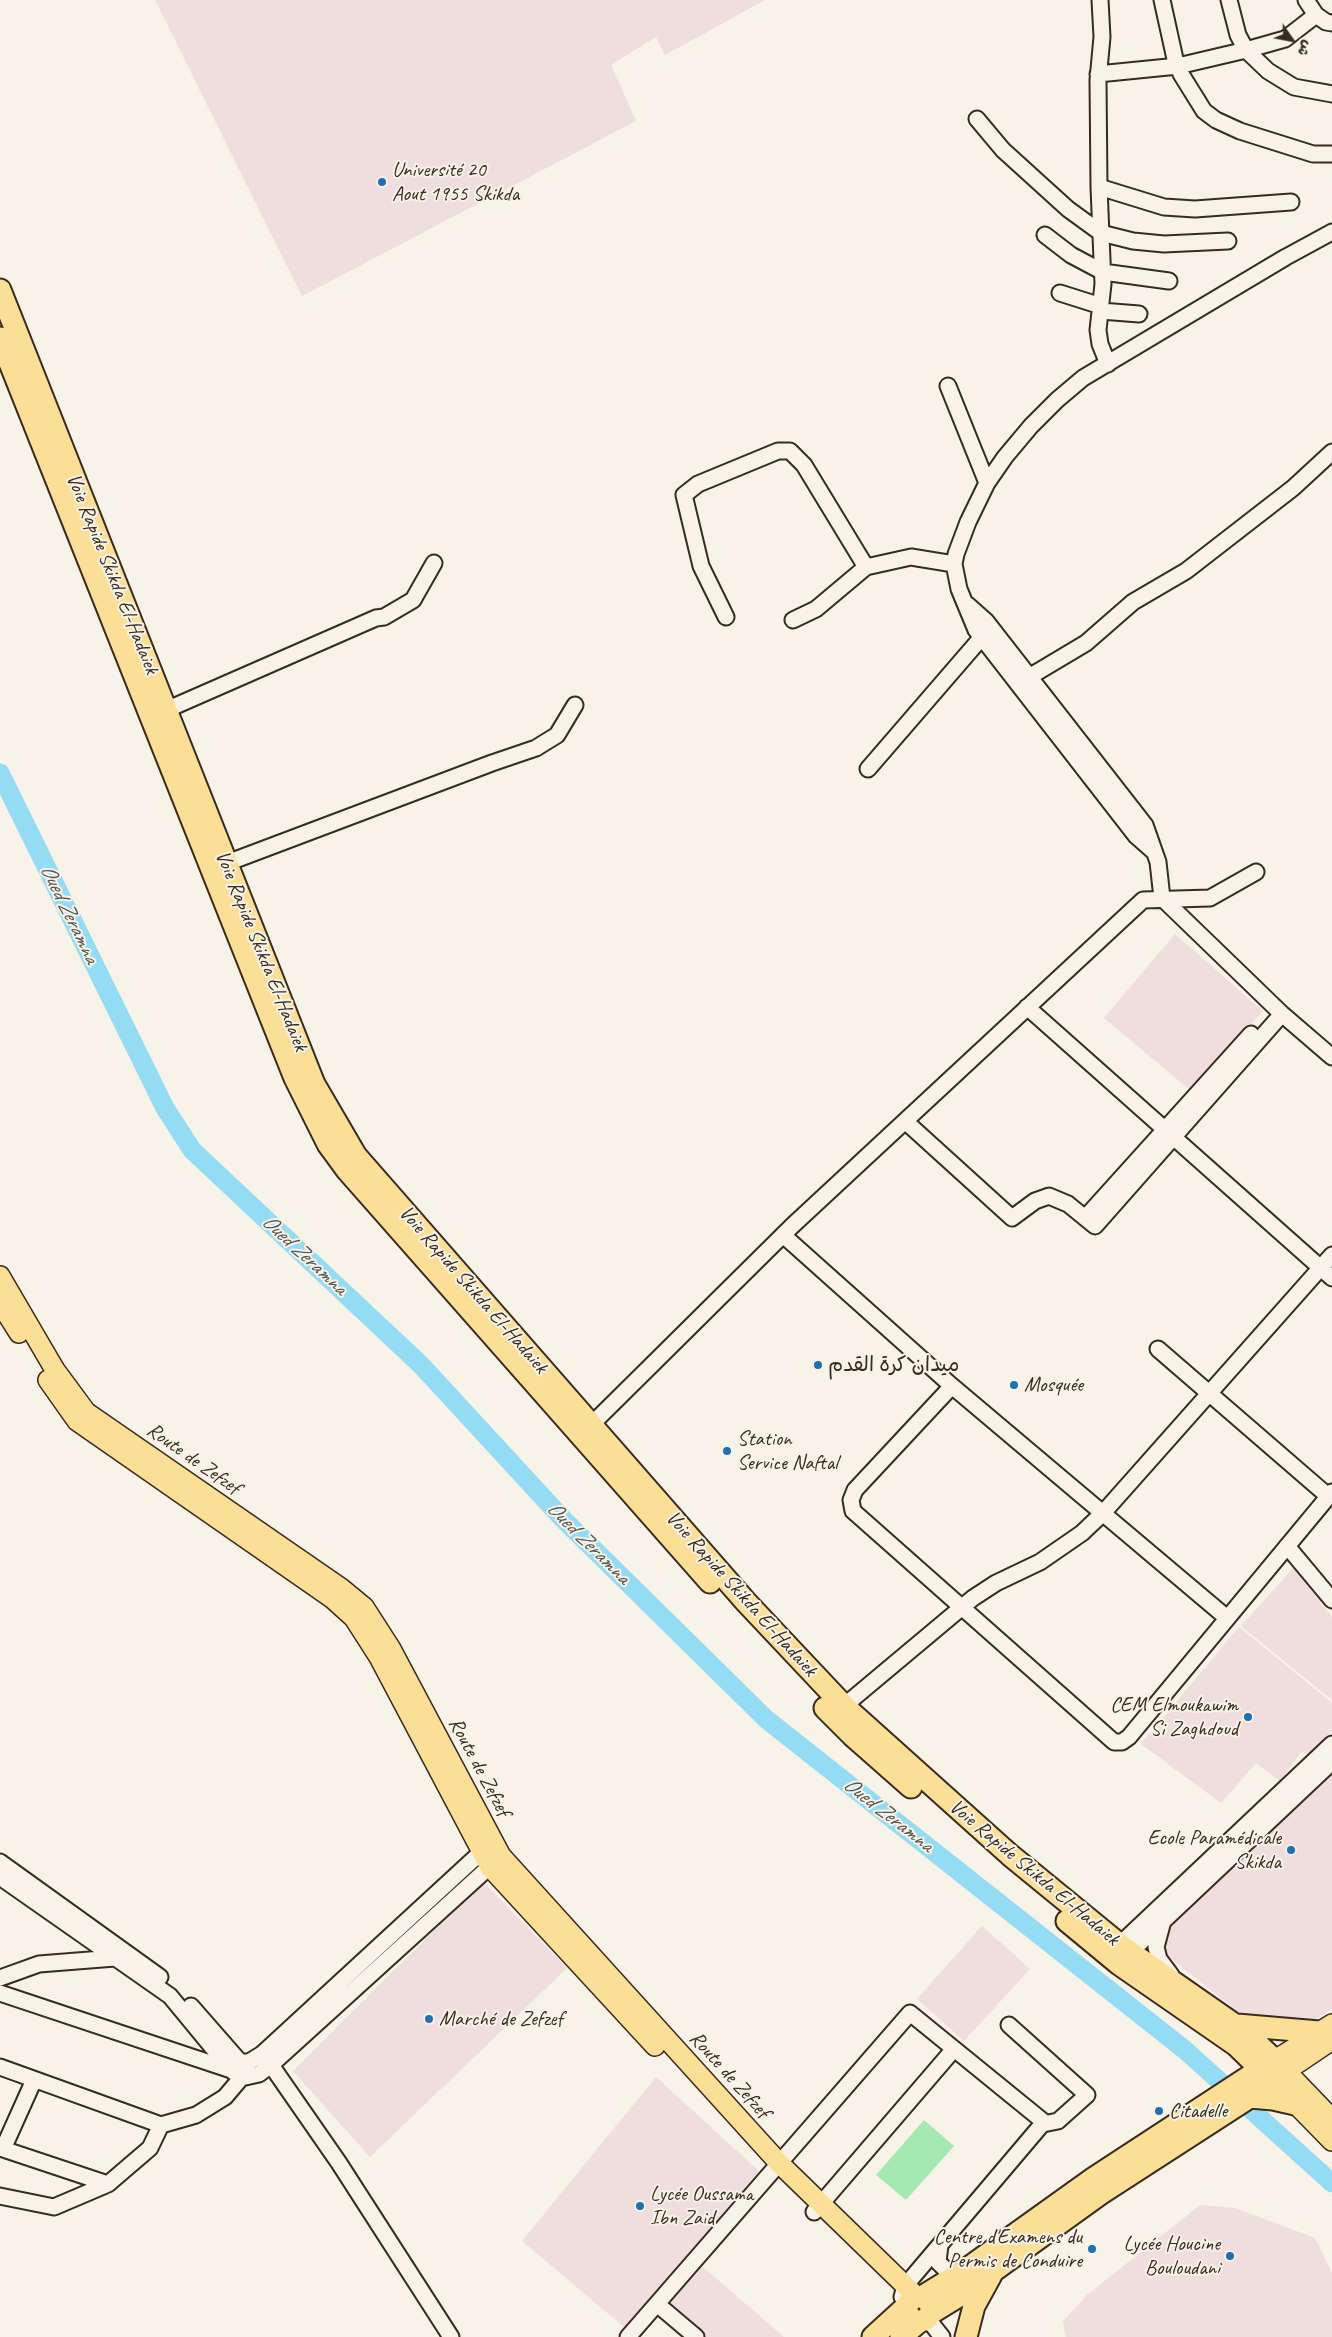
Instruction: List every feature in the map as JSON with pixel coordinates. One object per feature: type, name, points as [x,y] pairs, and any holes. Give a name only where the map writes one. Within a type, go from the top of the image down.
[{"type":"highway","name":"Voie Rapide Skikda El-Hadaiek","points":[[0,290],[314,1084],[356,1156],[777,1656],[852,1735],[1120,1954],[1229,2030]]},
{"type":"highway","name":"Voie Rapide Skikda El-Hadaiek","points":[[0,338],[292,1068],[328,1144],[347,1170],[586,1431],[844,1706],[914,1772],[1120,1954],[1180,1986],[1274,2070]]},
{"type":"highway","points":[[1244,2090],[1229,2030],[1268,2029],[1326,2036]]},
{"type":"highway","points":[[873,2337],[916,2304],[1094,2178],[1213,2110],[1274,2070]]},
{"type":"highway","points":[[1244,2090],[1301,2098]]},
{"type":"highway","points":[[916,2304],[957,2297],[1213,2110]]},
{"type":"highway","points":[[966,2337],[977,2301],[996,2268]]},
{"type":"highway","points":[[901,2337],[916,2304]]},
{"type":"main road","name":"Route de Zefzef","points":[[0,1276],[55,1370],[86,1412],[341,1588],[364,1607],[391,1649],[491,1854]]},
{"type":"main road","name":"Route de Zefzef","points":[[0,1303],[64,1405],[77,1422],[333,1599],[354,1618],[379,1656],[491,1854],[776,2168],[916,2304]]},
{"type":"main road","points":[[1326,2036],[1274,2070],[1301,2098],[1332,2141]]},
{"type":"main road","points":[[1301,2098],[1310,2068],[1326,2036]]},
{"type":"main road","points":[[1301,2098],[1332,2119]]},
{"type":"street","points":[[1100,0],[1102,37],[1098,74],[1099,187],[1103,272],[1098,330],[1100,344],[1108,364]]},
{"type":"street","points":[[1162,0],[1178,66],[1194,98],[1204,111],[1216,120],[1240,131],[1314,154],[1332,154]]},
{"type":"street","points":[[1229,0],[1238,35],[1246,50],[1268,71],[1294,87],[1332,94]]},
{"type":"street","points":[[1306,0],[1316,15],[1326,22],[1332,23]]},
{"type":"street","points":[[1098,74],[1178,66],[1246,50],[1285,39],[1316,15]]},
{"type":"street","points":[[977,119],[1003,150],[1068,209],[1101,233],[1132,241],[1164,244],[1228,241]]},
{"type":"street","points":[[1099,187],[1164,207],[1195,210],[1291,202]]},
{"type":"street","points":[[1153,851],[1136,836],[976,630],[959,589],[954,564],[968,522],[987,483],[1005,457],[1031,426],[1057,400],[1083,378],[1286,257],[1332,232]]},
{"type":"street","points":[[1045,235],[1072,255],[1103,272],[1169,281]]},
{"type":"street","points":[[1060,293],[1101,308],[1140,314]]},
{"type":"street","points":[[948,386],[987,483]]},
{"type":"street","points":[[726,617],[701,566],[684,495],[698,484],[778,451],[790,451],[804,465],[866,567]]},
{"type":"street","points":[[1030,677],[1086,644],[1133,602],[1186,571],[1293,488],[1332,452]]},
{"type":"street","points":[[793,620],[816,609],[866,567],[912,557],[954,564]]},
{"type":"street","points":[[166,710],[376,618],[384,617],[413,600],[434,563]]},
{"type":"street","points":[[965,603],[986,621],[1145,825],[1158,862],[1162,898],[1279,1010],[1332,1057]]},
{"type":"street","points":[[868,769],[982,637]]},
{"type":"street","points":[[227,863],[482,766],[536,748],[558,735],[575,704]]},
{"type":"street","points":[[586,1431],[783,1235],[1143,900],[1210,898],[1256,872]]},
{"type":"street","points":[[1027,1007],[1332,1278]]},
{"type":"street","points":[[905,1121],[1012,1218],[1035,1201],[1049,1196],[1068,1204],[1090,1222],[1279,1010]]},
{"type":"street","points":[[783,1235],[952,1386],[1227,1618]]},
{"type":"street","points":[[844,1706],[962,1606],[990,1586],[1055,1554],[1082,1533],[1103,1513],[1332,1255]]},
{"type":"street","points":[[952,1386],[856,1490],[852,1505],[856,1515],[962,1606],[1110,1740],[1118,1742],[1129,1737],[1330,1494],[1158,1349]]},
{"type":"street","points":[[1287,1546],[1332,1600]]},
{"type":"street","points":[[1120,1954],[1332,1744]]},
{"type":"street","points":[[1120,1954],[1163,1921],[1332,1762]]},
{"type":"street","points":[[0,2067],[161,2125],[196,2115],[225,2097],[236,2074],[266,2059],[491,1854]]},
{"type":"street","points":[[0,1862],[177,1989],[240,2062],[266,2059]]},
{"type":"street","points":[[0,1877],[170,1996],[236,2074]]},
{"type":"street","points":[[1163,1921],[1156,1947],[1159,1959],[1180,1986]]},
{"type":"street","points":[[0,1978],[39,1964],[115,1958]]},
{"type":"street","points":[[0,1993],[236,2074]]},
{"type":"street","points":[[628,2337],[910,2013],[1044,2122],[1043,2124]]},
{"type":"street","points":[[942,2337],[916,2304],[940,2245],[1043,2124],[1058,2121],[1087,2095],[1009,2024]]},
{"type":"street","points":[[817,2208],[954,2049]]},
{"type":"street","points":[[266,2059],[339,2163],[450,2337]]},
{"type":"street","points":[[34,2080],[2,2149],[108,2184]]},
{"type":"street","points":[[0,2196],[54,2207],[108,2184],[150,2148],[161,2125]]},
{"type":"street","points":[[940,2245],[938,2262],[946,2270],[960,2273]]},
{"type":"street","points":[[657,2304],[695,2337]]},
{"type":"shaded area","name":"Université 20 Aout 1955 Skikda","points":[[155,0],[765,0],[665,55],[656,37],[611,65],[636,121],[302,296]]},
{"type":"shaded area","points":[[1175,934],[1263,1011],[1191,1091],[1104,1018]]},
{"type":"shaded area","points":[[1293,1568],[1332,1617],[1332,1700],[1241,1626]]},
{"type":"shaded area","name":"CEM Elmoukawim Si Zaghdoud","points":[[1239,1627],[1332,1703],[1332,1731],[1309,1756],[1302,1751],[1280,1781],[1256,1763],[1221,1803],[1141,1744]]},
{"type":"shaded area","name":"Ecole Paramédicale Skikda","points":[[1332,1773],[1332,2009],[1309,2023],[1251,2022],[1165,1954],[1167,1926]]},
{"type":"shaded area","name":"Marché de Zefzef","points":[[483,1882],[567,1968],[370,2157],[293,2071]]},
{"type":"shaded area","points":[[982,1926],[1030,1969],[964,2041],[917,1999]]},
{"type":"shaded area","name":"Lycée Oussama Ibn Zaid","points":[[656,2077],[759,2171],[624,2327],[522,2241]]},
{"type":"shaded area","name":"Lycée Houcine Bouloudani","points":[[1200,2205],[1235,2208],[1315,2238],[1332,2273],[1332,2337],[1066,2337],[1063,2321],[1087,2295]]},
{"type":"shaded area","points":[[703,2267],[784,2337],[705,2337],[667,2306]]},
{"type":"green space","points":[[924,2120],[954,2146],[906,2200],[876,2175]]},
{"type":"waterway","name":"Oued Zeramna","points":[[0,773],[165,1108],[192,1150],[421,1365],[562,1518],[766,1719],[1185,2050],[1332,2183]]},
{"type":"place","name":"Université 20 Aout 1955 Skikda","points":[[382,182]]},
{"type":"place","name":"ميدان كرة القدم","points":[[818,1365]]},
{"type":"place","name":"Mosquée","points":[[1014,1385]]},
{"type":"place","name":"Station Service Naftal","points":[[727,1451]]},
{"type":"place","name":"CEM Elmoukawim Si Zaghdoud","points":[[1248,1717]]},
{"type":"place","name":"Ecole Paramédicale Skikda","points":[[1291,1850]]},
{"type":"place","name":"Marché de Zefzef","points":[[429,2019]]},
{"type":"place","name":"Citadelle","points":[[1159,2111]]},
{"type":"place","name":"Lycée Oussama Ibn Zaid","points":[[640,2206]]},
{"type":"place","name":"Centre d'Examens du Permis de Conduire","points":[[1092,2249]]},
{"type":"place","name":"Lycée Houcine Bouloudani","points":[[1230,2256]]}]
